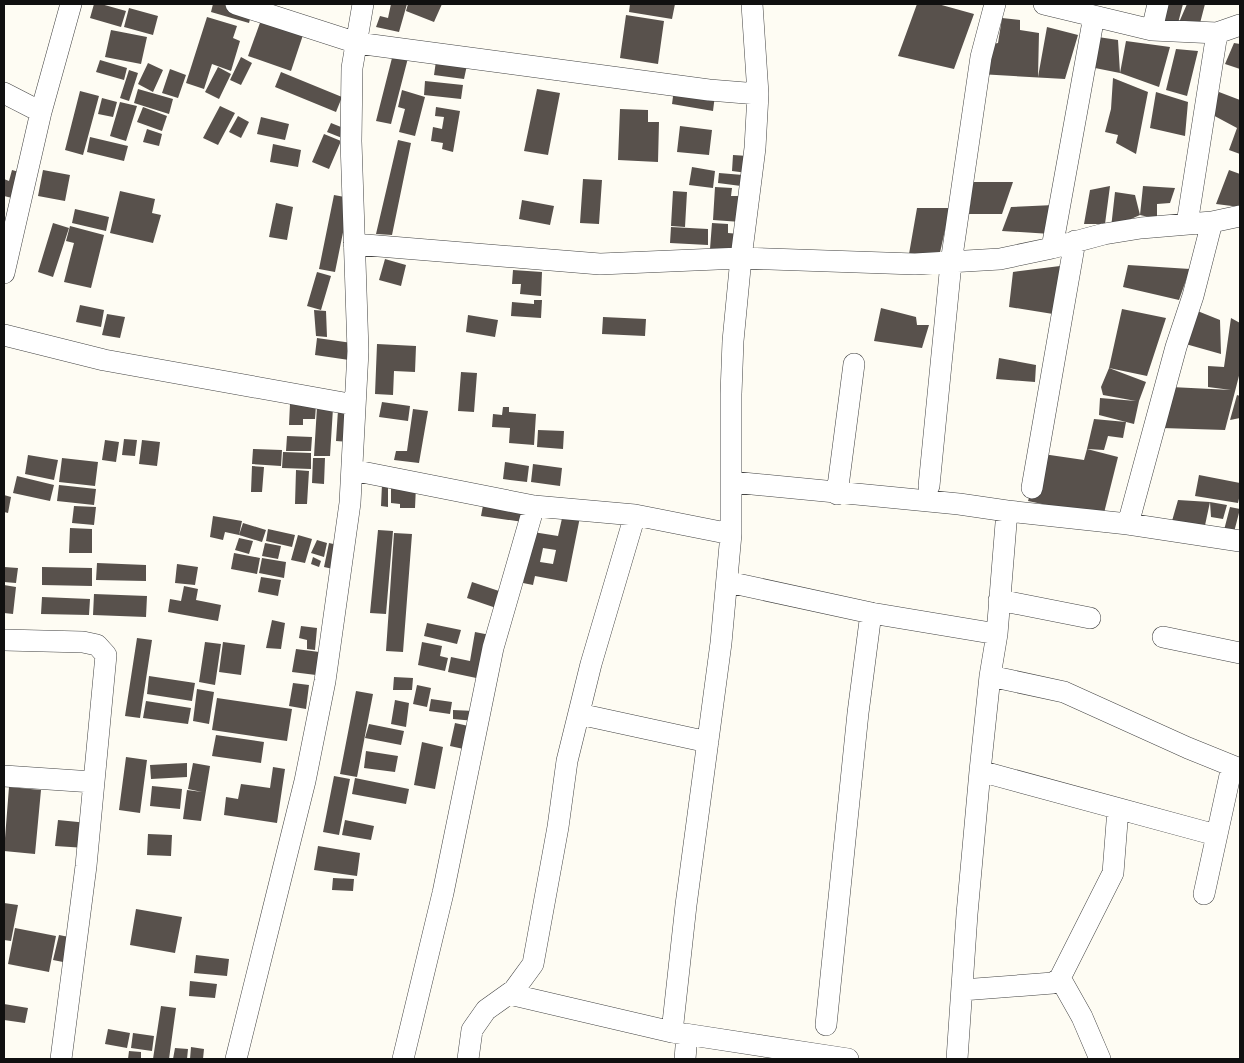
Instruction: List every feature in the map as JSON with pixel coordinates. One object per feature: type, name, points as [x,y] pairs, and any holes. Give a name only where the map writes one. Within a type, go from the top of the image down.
[{"type":"street","points":[[4,272],[41,112],[71,4]]},
{"type":"street","points":[[236,4],[357,43],[709,90],[758,94]]},
{"type":"street","points":[[236,1059],[305,781],[323,690],[350,503],[358,351],[351,141],[352,68],[363,4]]},
{"type":"street","points":[[685,1059],[679,1033],[686,905],[728,582],[732,482],[730,394],[732,358],[741,258],[755,148],[758,94],[752,4]]},
{"type":"street","points":[[929,486],[952,262],[981,57],[995,4]]},
{"type":"street","points":[[1044,4],[1152,30],[1217,33],[1240,25]]},
{"type":"street","points":[[1152,30],[1158,4]]},
{"type":"street","points":[[1052,248],[1094,16]]},
{"type":"street","points":[[1187,224],[1217,33]]},
{"type":"street","points":[[4,93],[41,112]]},
{"type":"street","points":[[354,244],[600,264],[741,258],[915,264],[1000,259],[1141,228],[1212,222],[1240,216]]},
{"type":"street","points":[[1128,524],[1176,347],[1193,296],[1212,222]]},
{"type":"street","points":[[1032,488],[1075,241]]},
{"type":"street","points":[[4,335],[104,360],[355,405]]},
{"type":"street","points":[[837,494],[854,364]]},
{"type":"street","points":[[352,470],[534,506],[635,515],[731,534]]},
{"type":"street","points":[[732,482],[837,494],[959,504],[1128,524],[1240,541]]},
{"type":"street","points":[[403,1059],[443,893],[493,648],[534,506]]},
{"type":"street","points":[[957,1059],[980,772],[990,676],[997,634],[1007,511]]},
{"type":"street","points":[[468,1059],[472,1030],[486,1010],[514,990],[533,964],[568,761],[590,664],[635,515]]},
{"type":"street","points":[[728,582],[871,612],[997,634]]},
{"type":"street","points":[[999,600],[1090,618]]},
{"type":"street","points":[[826,1025],[858,713],[871,612]]},
{"type":"street","points":[[1163,637],[1240,653]]},
{"type":"street","points":[[4,640],[84,642],[97,645],[106,655],[86,866],[60,1059]]},
{"type":"street","points":[[990,676],[1064,692],[1236,768],[1216,835],[1204,894]]},
{"type":"street","points":[[579,714],[708,742]]},
{"type":"street","points":[[980,772],[1216,835]]},
{"type":"street","points":[[4,776],[93,782]]},
{"type":"street","points":[[962,990],[1053,983],[1060,978],[1114,873],[1118,809]]},
{"type":"street","points":[[1060,978],[1082,1017],[1100,1059]]},
{"type":"street","points":[[509,994],[679,1033],[848,1059]]},
{"type":"building","points":[[94,4],[126,11],[121,27],[90,18]]},
{"type":"building","points":[[213,4],[221,4],[252,12],[249,23],[211,12]]},
{"type":"building","points":[[391,4],[407,4],[399,32],[376,27],[380,16],[388,18]]},
{"type":"building","points":[[408,4],[442,4],[434,22],[406,11]]},
{"type":"building","points":[[630,4],[675,4],[672,19],[629,12]]},
{"type":"building","points":[[917,4],[938,4],[974,14],[954,69],[898,56]]},
{"type":"building","points":[[1161,4],[1183,4],[1177,27],[1157,23]]},
{"type":"building","points":[[1187,4],[1205,4],[1198,31],[1177,27]]},
{"type":"building","points":[[129,8],[158,16],[153,35],[124,27]]},
{"type":"building","points":[[626,15],[664,21],[658,64],[620,58]]},
{"type":"building","points":[[207,17],[237,26],[233,38],[240,41],[231,71],[212,64],[204,89],[186,83]]},
{"type":"building","points":[[1002,18],[1020,20],[1020,30],[1039,33],[1038,77],[1047,27],[1078,35],[1065,79],[979,74],[987,45],[998,43]]},
{"type":"building","points":[[261,20],[303,35],[291,71],[248,56]]},
{"type":"building","points":[[111,30],[147,37],[141,64],[105,57]]},
{"type":"building","points":[[1098,37],[1118,40],[1120,73],[1085,66]]},
{"type":"building","points":[[1126,41],[1170,47],[1159,87],[1120,73]]},
{"type":"building","points":[[1234,43],[1240,44],[1240,69],[1225,64]]},
{"type":"building","points":[[1176,49],[1198,51],[1187,96],[1166,90]]},
{"type":"building","points":[[393,54],[408,58],[391,124],[376,121]]},
{"type":"building","points":[[241,57],[252,63],[241,85],[230,80]]},
{"type":"building","points":[[100,60],[127,68],[124,80],[96,72]]},
{"type":"building","points":[[436,61],[467,65],[464,79],[434,75]]},
{"type":"building","points":[[148,63],[163,70],[153,92],[138,84]]},
{"type":"building","points":[[218,67],[231,74],[219,99],[205,92]]},
{"type":"building","points":[[170,69],[186,75],[178,98],[162,93]]},
{"type":"building","points":[[129,70],[138,73],[129,101],[120,98]]},
{"type":"building","points":[[281,72],[342,97],[336,112],[275,87]]},
{"type":"building","points":[[1113,78],[1148,92],[1136,154],[1116,143],[1118,135],[1105,132],[1111,109]]},
{"type":"building","points":[[425,81],[463,85],[461,99],[424,95]]},
{"type":"building","points":[[138,89],[173,99],[169,114],[134,103]]},
{"type":"building","points":[[537,89],[560,93],[548,155],[524,151]]},
{"type":"building","points":[[674,89],[715,95],[713,111],[672,104]]},
{"type":"building","points":[[402,90],[425,97],[415,136],[399,132],[405,109],[398,107]]},
{"type":"building","points":[[80,91],[99,96],[83,155],[65,150]]},
{"type":"building","points":[[1156,92],[1188,102],[1185,136],[1150,128]]},
{"type":"building","points":[[1219,92],[1240,100],[1240,154],[1229,150],[1237,128],[1209,113]]},
{"type":"building","points":[[102,98],[117,102],[113,117],[98,114]]},
{"type":"building","points":[[120,102],[137,106],[126,141],[110,136]]},
{"type":"building","points":[[220,106],[235,113],[218,145],[203,138]]},
{"type":"building","points":[[143,107],[167,116],[162,131],[137,122]]},
{"type":"building","points":[[436,107],[460,111],[453,152],[442,149],[443,143],[431,141],[433,127],[442,129],[444,117],[435,116]]},
{"type":"building","points":[[620,109],[648,110],[648,122],[659,122],[658,162],[618,160]]},
{"type":"building","points":[[238,116],[249,122],[241,138],[229,132]]},
{"type":"building","points":[[261,117],[289,124],[285,140],[257,134]]},
{"type":"building","points":[[331,123],[351,131],[347,140],[327,132]]},
{"type":"building","points":[[680,126],[712,130],[709,155],[677,152]]},
{"type":"building","points":[[147,129],[162,134],[159,146],[143,142]]},
{"type":"building","points":[[324,134],[341,141],[329,169],[312,162]]},
{"type":"building","points":[[90,137],[128,146],[124,161],[87,152]]},
{"type":"building","points":[[398,140],[411,143],[392,235],[376,234]]},
{"type":"building","points":[[273,144],[301,150],[298,167],[270,162]]},
{"type":"building","points":[[733,155],[748,156],[747,173],[732,171]]},
{"type":"building","points":[[692,167],[715,171],[713,188],[689,185]]},
{"type":"building","points":[[12,170],[23,173],[16,199],[4,196],[4,179],[9,181]]},
{"type":"building","points":[[43,170],[70,175],[65,201],[38,196]]},
{"type":"building","points":[[1229,170],[1240,174],[1240,207],[1216,204]]},
{"type":"building","points":[[719,173],[743,175],[741,186],[718,183]]},
{"type":"building","points":[[583,179],[602,180],[599,224],[580,223]]},
{"type":"building","points":[[973,182],[1013,182],[1002,214],[969,214]]},
{"type":"building","points":[[1110,186],[1105,224],[1084,224],[1090,190]]},
{"type":"building","points":[[1143,186],[1175,188],[1170,203],[1157,204],[1157,219],[1140,215]]},
{"type":"building","points":[[715,187],[732,188],[731,196],[742,196],[741,222],[713,220]]},
{"type":"building","points":[[120,191],[155,199],[152,213],[161,215],[153,243],[110,233]]},
{"type":"building","points":[[673,191],[687,192],[685,227],[671,226]]},
{"type":"building","points":[[1115,192],[1135,195],[1140,215],[1111,228]]},
{"type":"building","points":[[334,195],[350,198],[335,272],[319,269]]},
{"type":"building","points":[[522,200],[554,206],[550,225],[519,219]]},
{"type":"building","points":[[276,203],[293,207],[287,240],[269,237]]},
{"type":"building","points":[[1054,205],[1051,234],[1002,231],[1011,207]]},
{"type":"building","points":[[917,208],[950,208],[939,257],[909,254]]},
{"type":"building","points":[[75,209],[109,217],[106,231],[72,223]]},
{"type":"building","points":[[53,223],[69,228],[53,277],[38,272]]},
{"type":"building","points":[[712,223],[728,224],[728,233],[740,234],[739,250],[710,249]]},
{"type":"building","points":[[70,226],[104,235],[91,288],[64,282],[74,243],[66,241]]},
{"type":"building","points":[[671,227],[708,229],[708,245],[670,243]]},
{"type":"building","points":[[385,259],[406,265],[401,286],[379,280]]},
{"type":"building","points":[[1128,265],[1190,269],[1179,300],[1123,287]]},
{"type":"building","points":[[1060,266],[1053,314],[1009,307],[1013,272]]},
{"type":"building","points":[[513,270],[542,272],[541,296],[520,294],[521,284],[512,284]]},
{"type":"building","points":[[317,272],[331,276],[321,310],[307,306]]},
{"type":"building","points":[[534,300],[542,300],[541,318],[511,316],[512,302],[534,304]]},
{"type":"building","points":[[80,305],[104,310],[101,327],[76,322]]},
{"type":"building","points":[[881,308],[916,317],[917,325],[929,325],[922,348],[874,341]]},
{"type":"building","points":[[1122,309],[1166,318],[1147,376],[1109,368]]},
{"type":"building","points":[[314,310],[326,311],[327,337],[316,336]]},
{"type":"building","points":[[1195,310],[1220,320],[1221,354],[1182,343]]},
{"type":"building","points":[[107,314],[125,317],[120,338],[102,335]]},
{"type":"building","points":[[468,315],[498,320],[495,337],[466,332]]},
{"type":"building","points":[[603,317],[646,319],[645,336],[602,334]]},
{"type":"building","points":[[1231,318],[1240,323],[1240,372],[1225,430],[1162,428],[1171,387],[1231,390],[1208,387],[1208,366],[1224,367]]},
{"type":"building","points":[[317,338],[352,343],[349,360],[315,355]]},
{"type":"building","points":[[377,344],[416,346],[415,372],[394,371],[393,395],[375,394]]},
{"type":"building","points":[[999,358],[1036,365],[1035,382],[996,379]]},
{"type":"building","points":[[1109,368],[1146,382],[1139,401],[1134,424],[1099,415],[1100,398],[1136,401],[1103,395],[1101,387]]},
{"type":"building","points":[[461,372],[477,373],[474,412],[458,411]]},
{"type":"building","points":[[1237,395],[1240,396],[1240,418],[1230,420]]},
{"type":"building","points":[[382,402],[410,406],[408,421],[379,417]]},
{"type":"building","points":[[290,404],[316,405],[315,419],[303,419],[303,425],[289,425]]},
{"type":"building","points":[[317,407],[333,408],[330,456],[314,456]]},
{"type":"building","points":[[503,407],[509,407],[509,412],[536,414],[534,445],[509,443],[510,428],[492,427],[493,414],[502,415]]},
{"type":"building","points":[[413,409],[428,411],[419,463],[394,460],[396,451],[407,451]]},
{"type":"building","points":[[338,410],[352,411],[350,442],[336,441]]},
{"type":"building","points":[[1094,419],[1126,422],[1123,438],[1108,436],[1104,450],[1087,449]]},
{"type":"building","points":[[538,430],[564,431],[563,449],[537,447]]},
{"type":"building","points":[[287,436],[312,437],[311,451],[286,451]]},
{"type":"building","points":[[124,439],[137,440],[135,456],[122,455]]},
{"type":"building","points":[[105,440],[119,442],[116,462],[102,460]]},
{"type":"building","points":[[142,440],[160,442],[157,466],[139,464]]},
{"type":"building","points":[[253,449],[282,450],[281,466],[252,464]]},
{"type":"building","points":[[1087,449],[1118,457],[1103,517],[1028,501],[1043,454],[1084,460]]},
{"type":"building","points":[[283,452],[311,453],[311,469],[282,468]]},
{"type":"building","points":[[28,455],[58,460],[54,480],[25,474]]},
{"type":"building","points":[[62,458],[98,462],[95,486],[59,482]]},
{"type":"building","points":[[313,458],[325,458],[324,484],[312,483]]},
{"type":"building","points":[[505,462],[529,466],[527,482],[503,479]]},
{"type":"building","points":[[533,464],[562,468],[560,486],[531,482]]},
{"type":"building","points":[[252,466],[264,467],[262,492],[251,492]]},
{"type":"building","points":[[296,470],[309,471],[307,504],[295,504]]},
{"type":"building","points":[[1199,475],[1240,483],[1238,503],[1195,496]]},
{"type":"building","points":[[17,476],[54,485],[50,501],[13,493]]},
{"type":"building","points":[[382,484],[388,484],[388,507],[381,506]]},
{"type":"building","points":[[59,485],[96,489],[94,505],[57,501]]},
{"type":"building","points":[[391,485],[416,486],[415,508],[400,508],[400,504],[391,503]]},
{"type":"building","points":[[4,495],[11,497],[8,513],[4,512]]},
{"type":"building","points":[[484,500],[525,506],[523,522],[481,516]]},
{"type":"building","points":[[1178,500],[1210,502],[1204,530],[1170,528]]},
{"type":"building","points":[[1210,502],[1227,505],[1223,519],[1211,517]]},
{"type":"building","points":[[74,506],[96,507],[94,525],[72,523]]},
{"type":"building","points":[[1230,507],[1240,509],[1233,536],[1223,534]]},
{"type":"building","points":[[563,514],[580,517],[567,582],[535,576],[533,585],[523,583],[533,532],[558,536]],"holes":[[[543,548],[556,550],[553,564],[540,562]]]},
{"type":"building","points":[[213,516],[242,521],[239,535],[225,532],[223,540],[210,537]]},
{"type":"building","points":[[243,523],[266,530],[262,542],[239,535]]},
{"type":"building","points":[[70,528],[92,529],[92,553],[69,553]]},
{"type":"building","points":[[268,529],[295,535],[292,547],[266,541]]},
{"type":"building","points":[[378,530],[393,531],[386,614],[370,613]]},
{"type":"building","points":[[394,533],[412,534],[403,652],[386,651]]},
{"type":"building","points":[[298,535],[312,539],[305,563],[291,560]]},
{"type":"building","points":[[239,538],[253,541],[249,554],[235,550]]},
{"type":"building","points":[[317,540],[327,543],[324,557],[311,553]]},
{"type":"building","points":[[265,543],[281,546],[278,559],[262,556]]},
{"type":"building","points":[[329,543],[338,545],[333,569],[324,567]]},
{"type":"building","points":[[234,553],[260,558],[257,574],[231,569]]},
{"type":"building","points":[[313,557],[321,561],[319,567],[311,564]]},
{"type":"building","points":[[262,558],[286,562],[284,578],[259,573]]},
{"type":"building","points":[[97,563],[146,565],[146,581],[96,580]]},
{"type":"building","points":[[177,564],[198,567],[195,585],[175,583]]},
{"type":"building","points":[[4,567],[18,568],[16,583],[4,582]]},
{"type":"building","points":[[42,567],[92,568],[92,586],[42,585]]},
{"type":"building","points":[[261,577],[281,580],[278,596],[258,592]]},
{"type":"building","points":[[472,582],[505,593],[499,609],[467,598]]},
{"type":"building","points":[[4,585],[16,587],[13,614],[4,613]]},
{"type":"building","points":[[184,586],[198,589],[196,600],[221,605],[218,621],[168,612],[170,599],[181,601]]},
{"type":"building","points":[[94,594],[147,596],[146,617],[93,615]]},
{"type":"building","points":[[42,597],[90,599],[89,615],[41,614]]},
{"type":"building","points":[[272,620],[285,623],[281,649],[266,648]]},
{"type":"building","points":[[427,623],[461,630],[457,644],[424,636]]},
{"type":"building","points":[[301,626],[317,628],[315,650],[307,649],[307,640],[299,638]]},
{"type":"building","points":[[475,632],[490,635],[481,679],[448,672],[451,657],[470,661]]},
{"type":"building","points":[[137,638],[152,640],[140,718],[125,716]]},
{"type":"building","points":[[205,642],[221,644],[215,685],[199,682]]},
{"type":"building","points":[[223,642],[245,645],[241,675],[219,672]]},
{"type":"building","points":[[422,642],[442,646],[440,656],[448,658],[445,671],[418,665]]},
{"type":"building","points":[[296,649],[327,653],[324,676],[292,672]]},
{"type":"building","points":[[149,676],[195,683],[192,701],[147,694]]},
{"type":"building","points":[[394,677],[413,678],[412,690],[393,690]]},
{"type":"building","points":[[293,683],[309,685],[306,709],[289,706]]},
{"type":"building","points":[[417,685],[431,688],[427,707],[413,704]]},
{"type":"building","points":[[197,689],[214,692],[209,724],[193,721]]},
{"type":"building","points":[[356,691],[373,694],[357,777],[340,774]]},
{"type":"building","points":[[217,698],[292,709],[287,741],[212,730]]},
{"type":"building","points":[[431,699],[452,702],[450,714],[429,711]]},
{"type":"building","points":[[395,700],[409,703],[406,727],[391,724]]},
{"type":"building","points":[[146,701],[191,708],[188,724],[143,718]]},
{"type":"building","points":[[453,710],[475,711],[475,721],[453,719]]},
{"type":"building","points":[[455,723],[473,727],[468,750],[450,746]]},
{"type":"building","points":[[369,724],[404,731],[401,745],[365,738]]},
{"type":"building","points":[[216,735],[264,742],[261,763],[212,756]]},
{"type":"building","points":[[422,742],[443,747],[435,789],[414,785]]},
{"type":"building","points":[[366,751],[398,756],[395,772],[364,768]]},
{"type":"building","points":[[126,757],[147,760],[140,813],[119,810]]},
{"type":"building","points":[[187,763],[187,777],[151,779],[150,765]]},
{"type":"building","points":[[193,763],[210,766],[201,821],[183,819],[187,790],[202,792],[188,789]]},
{"type":"building","points":[[273,767],[285,769],[277,823],[224,815],[226,797],[238,799],[241,784],[270,788]]},
{"type":"building","points":[[334,776],[350,779],[339,835],[323,832]]},
{"type":"building","points":[[355,778],[409,789],[406,804],[352,794]]},
{"type":"building","points":[[152,786],[182,789],[180,809],[150,806]]},
{"type":"building","points":[[9,787],[41,790],[35,854],[4,851]]},
{"type":"building","points":[[58,820],[88,823],[86,848],[55,846]]},
{"type":"building","points":[[345,820],[374,826],[371,840],[342,835]]},
{"type":"building","points":[[148,834],[172,835],[171,856],[147,855]]},
{"type":"building","points":[[318,846],[360,853],[357,876],[314,870]]},
{"type":"building","points":[[333,878],[354,879],[353,891],[332,890]]},
{"type":"building","points":[[4,903],[18,905],[11,941],[4,940]]},
{"type":"building","points":[[136,909],[182,917],[175,953],[130,945]]},
{"type":"building","points":[[15,928],[56,936],[49,972],[8,964]]},
{"type":"building","points":[[59,935],[69,937],[63,962],[53,960]]},
{"type":"building","points":[[196,955],[229,959],[227,976],[194,973]]},
{"type":"building","points":[[190,981],[217,984],[215,998],[189,996]]},
{"type":"building","points":[[4,1004],[28,1008],[25,1023],[4,1020]]},
{"type":"building","points":[[161,1006],[176,1008],[169,1059],[153,1059]]},
{"type":"building","points":[[108,1029],[130,1033],[127,1048],[105,1044]]},
{"type":"building","points":[[133,1033],[154,1036],[152,1051],[131,1048]]},
{"type":"building","points":[[191,1047],[204,1049],[203,1059],[190,1059]]},
{"type":"building","points":[[175,1048],[188,1049],[187,1059],[173,1059]]},
{"type":"building","points":[[129,1051],[141,1052],[141,1059],[128,1059]]}]
